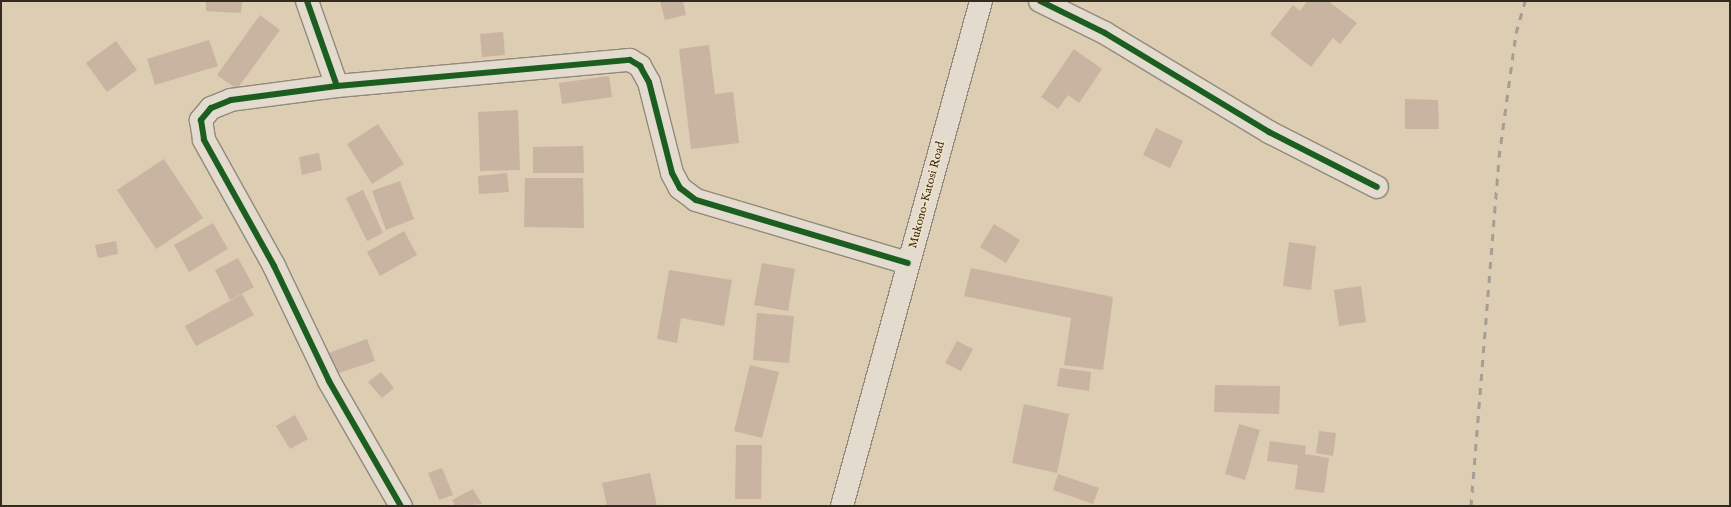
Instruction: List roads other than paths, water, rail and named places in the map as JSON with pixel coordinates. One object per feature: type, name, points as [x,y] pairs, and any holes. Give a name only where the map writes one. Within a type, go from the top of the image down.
[{"type":"street","points":[[307,1],[337,86]]},
{"type":"street","name":"Mukono-Katosi Road","points":[[842,506],[981,1]]},
{"type":"street","points":[[1040,1],[1105,33],[1269,132],[1377,187]]},
{"type":"street","points":[[401,506],[329,381],[274,266],[204,140],[201,120],[211,108],[231,100],[337,86],[630,60],[640,66],[649,82],[672,174],[680,188],[696,200],[908,263]]},
{"type":"railway","points":[[1471,506],[1499,157],[1516,33],[1525,1]]}]
